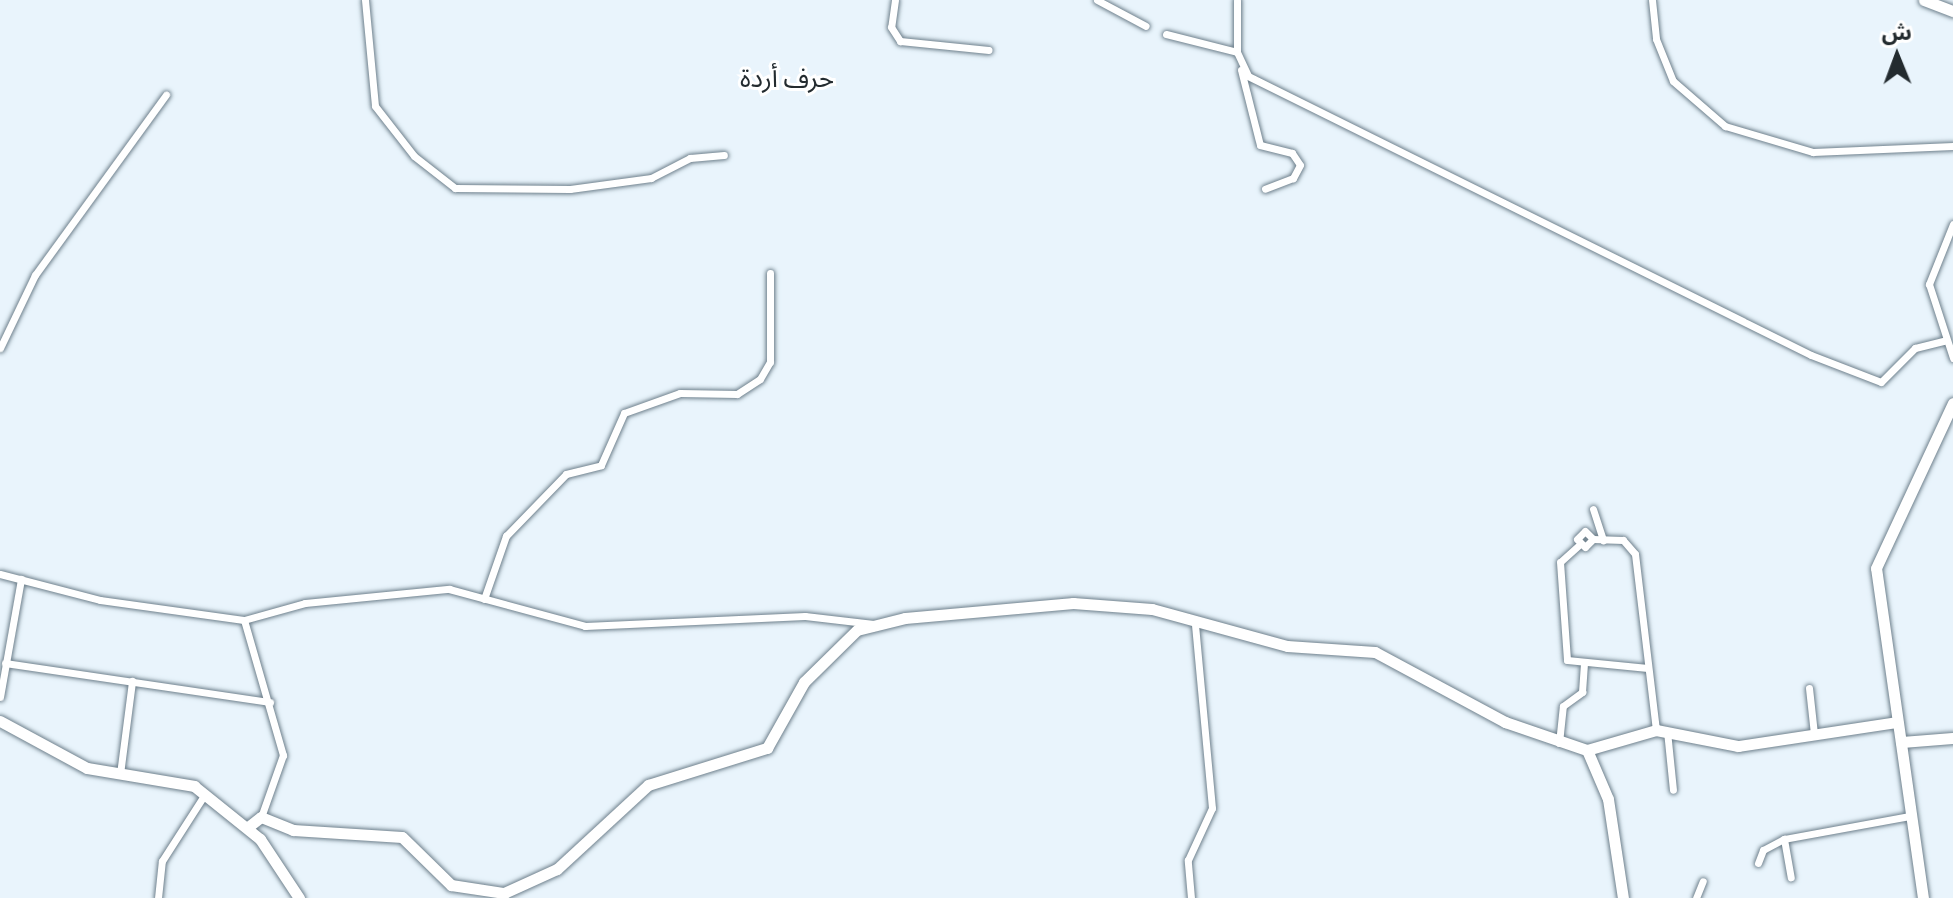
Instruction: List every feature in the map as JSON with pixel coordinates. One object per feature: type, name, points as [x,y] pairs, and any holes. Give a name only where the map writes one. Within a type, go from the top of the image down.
[{"type":"street","points":[[365,0],[375,106],[414,156],[449,185],[570,189],[651,178],[690,158],[724,155]]},
{"type":"street","points":[[895,0],[891,27],[900,41],[989,50]]},
{"type":"street","points":[[1097,0],[1146,26]]},
{"type":"street","points":[[1237,0],[1237,52],[1260,145],[1292,153],[1300,165],[1293,178],[1265,189]]},
{"type":"street","points":[[1652,0],[1658,48],[1673,81],[1725,126],[1813,152],[1953,146]]},
{"type":"street","points":[[1924,0],[1953,11]]},
{"type":"street","points":[[1166,34],[1237,52]]},
{"type":"street","points":[[1241,70],[1855,376],[1886,380],[1915,348],[1944,341]]},
{"type":"street","points":[[0,348],[35,275],[166,95]]},
{"type":"street","points":[[1953,224],[1929,284],[1944,341],[1953,358]]},
{"type":"street","points":[[484,599],[506,536],[566,474],[601,465],[624,413],[680,393],[737,394],[760,379],[770,362],[770,273]]},
{"type":"street","points":[[1923,898],[1876,568],[1953,403]]},
{"type":"street","points":[[1593,509],[1603,540]]},
{"type":"street","points":[[1579,545],[1582,532],[1593,539],[1623,540],[1635,554],[1648,668],[1673,790]]},
{"type":"street","points":[[1593,539],[1579,545],[1560,562],[1564,655],[1584,665],[1648,668]]},
{"type":"street","points":[[0,574],[100,600],[244,620],[299,604],[435,589],[585,626],[805,616],[874,624],[1086,602],[1152,609],[1195,625],[1287,646],[1375,652],[1481,711],[1559,743],[1587,750],[1661,730],[1738,746],[1897,722]]},
{"type":"street","points":[[0,697],[21,579]]},
{"type":"street","points":[[244,620],[270,702],[282,768],[261,817],[248,827]]},
{"type":"street","points":[[261,817],[293,830],[402,837],[461,890],[516,890],[557,869],[648,785],[767,748],[804,682],[849,637],[874,624]]},
{"type":"street","points":[[1191,898],[1188,860],[1212,808],[1195,625]]},
{"type":"street","points":[[5,663],[270,702]]},
{"type":"street","points":[[1559,743],[1563,706],[1582,692],[1584,665]]},
{"type":"street","points":[[119,777],[132,681]]},
{"type":"street","points":[[1809,688],[1814,734]]},
{"type":"street","points":[[0,721],[76,764],[119,777],[173,779],[205,794],[248,827],[299,898]]},
{"type":"street","points":[[1901,742],[1953,738]]},
{"type":"street","points":[[1587,750],[1608,799],[1623,898]]},
{"type":"street","points":[[158,898],[162,861],[205,794]]},
{"type":"street","points":[[1758,863],[1763,850],[1784,839],[1909,816]]},
{"type":"street","points":[[1784,839],[1791,877]]},
{"type":"street","points":[[1696,898],[1703,881]]},
{"type":"district","name":"حرف أردة","points":[[787,78]]}]
